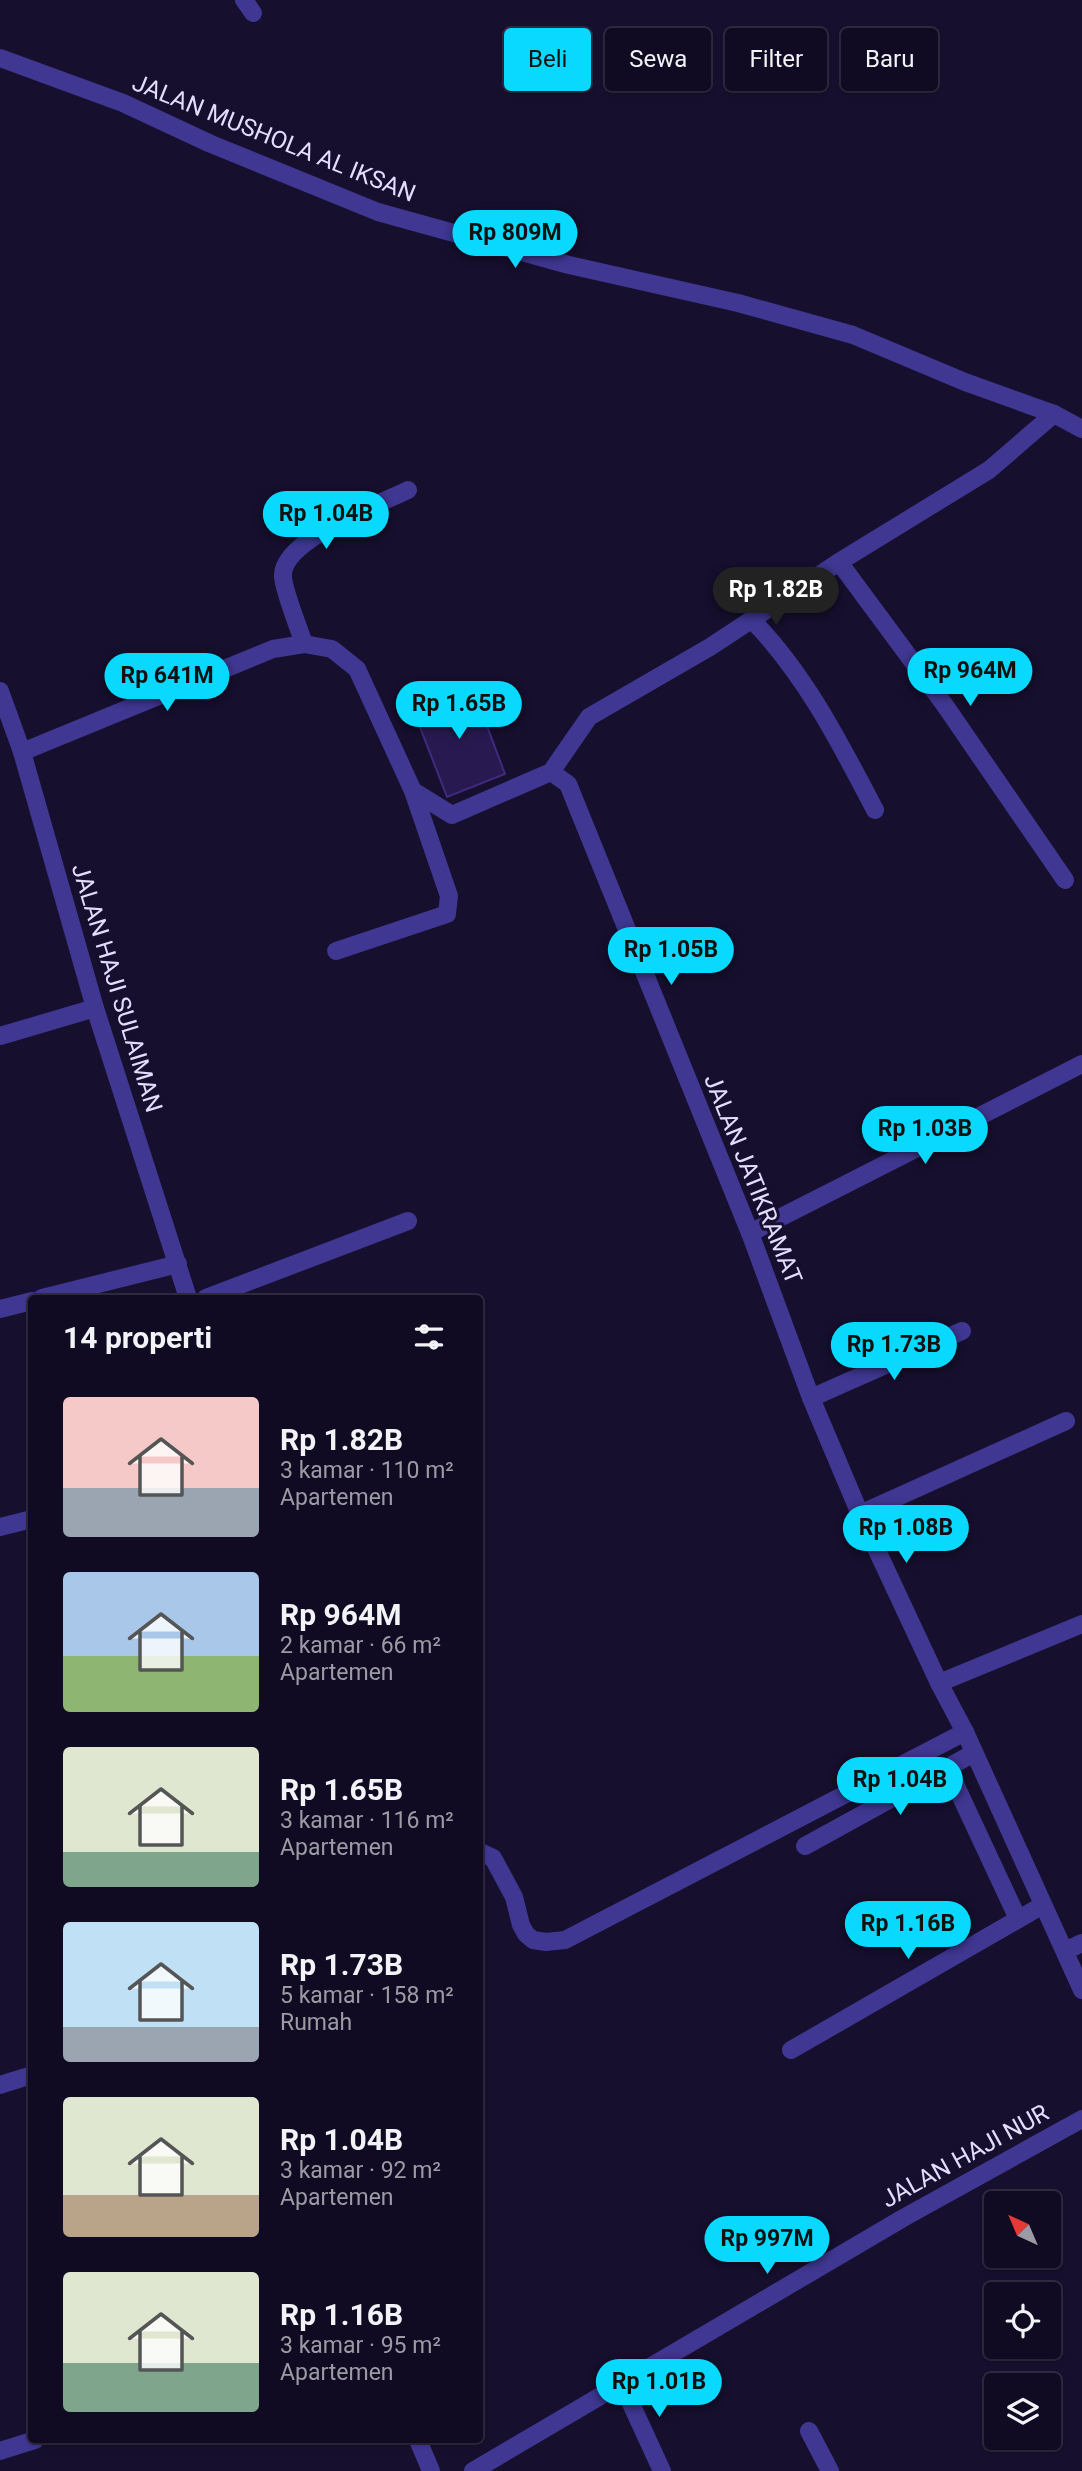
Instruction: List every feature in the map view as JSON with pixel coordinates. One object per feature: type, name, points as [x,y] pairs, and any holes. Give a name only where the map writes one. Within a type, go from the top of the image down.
[{"type":"street","name":"JALAN MUSHOLA AL IKSAN","points":[[0,58],[123,103],[211,144],[378,212],[569,265],[737,303],[853,335],[965,382],[1054,414],[1082,429]]},
{"type":"street","points":[[413,791],[452,815],[551,772],[589,717],[710,647],[839,562],[989,470],[1054,414]]},
{"type":"street","points":[[304,645],[282,575],[288,559],[308,539],[408,490]]},
{"type":"street","points":[[839,562],[944,704],[1065,880]]},
{"type":"street","points":[[752,620],[776,645],[806,689],[847,756],[875,810]]},
{"type":"street","points":[[22,752],[273,649],[304,645],[332,649],[358,669],[413,791],[449,896],[447,914],[336,951]]},
{"type":"street","name":"JALAN HAJI SULAIMAN","points":[[0,691],[22,752],[95,1008],[187,1295]]},
{"type":"street","name":"JALAN JATIKRAMAT","points":[[551,772],[568,784],[750,1233],[811,1398],[860,1514],[939,1683],[965,1732],[1082,1990]]},
{"type":"street","points":[[0,1036],[28,1030],[95,1008]]},
{"type":"street","points":[[750,1233],[1082,1064]]},
{"type":"street","points":[[214,1295],[408,1222]]},
{"type":"street","points":[[53,1295],[178,1264]]},
{"type":"street","points":[[0,1309],[28,1302]]},
{"type":"street","points":[[811,1398],[962,1331]]},
{"type":"street","points":[[860,1514],[1066,1421]]},
{"type":"street","points":[[0,1527],[28,1520]]},
{"type":"street","points":[[939,1683],[1082,1624]]},
{"type":"street","points":[[483,1853],[493,1858],[514,1897],[526,1934],[533,1940],[546,1942],[565,1940],[965,1732]]},
{"type":"street","points":[[805,1846],[974,1753]]},
{"type":"street","points":[[948,1769],[1018,1919]]},
{"type":"street","points":[[791,2050],[1043,1905]]},
{"type":"street","points":[[1065,1951],[1082,1943]]},
{"type":"street","points":[[0,2085],[28,2076]]},
{"type":"street","name":"JALAN HAJI NUR","points":[[473,2471],[905,2217],[1082,2119]]},
{"type":"street","points":[[622,2384],[662,2471]]},
{"type":"street","points":[[809,2431],[831,2471]]},
{"type":"street","points":[[0,2451],[28,2442]]},
{"type":"street","points":[[419,2443],[430,2471]]},
{"type":"building","points":[[472,686],[505,774],[447,797],[413,709]]}]
